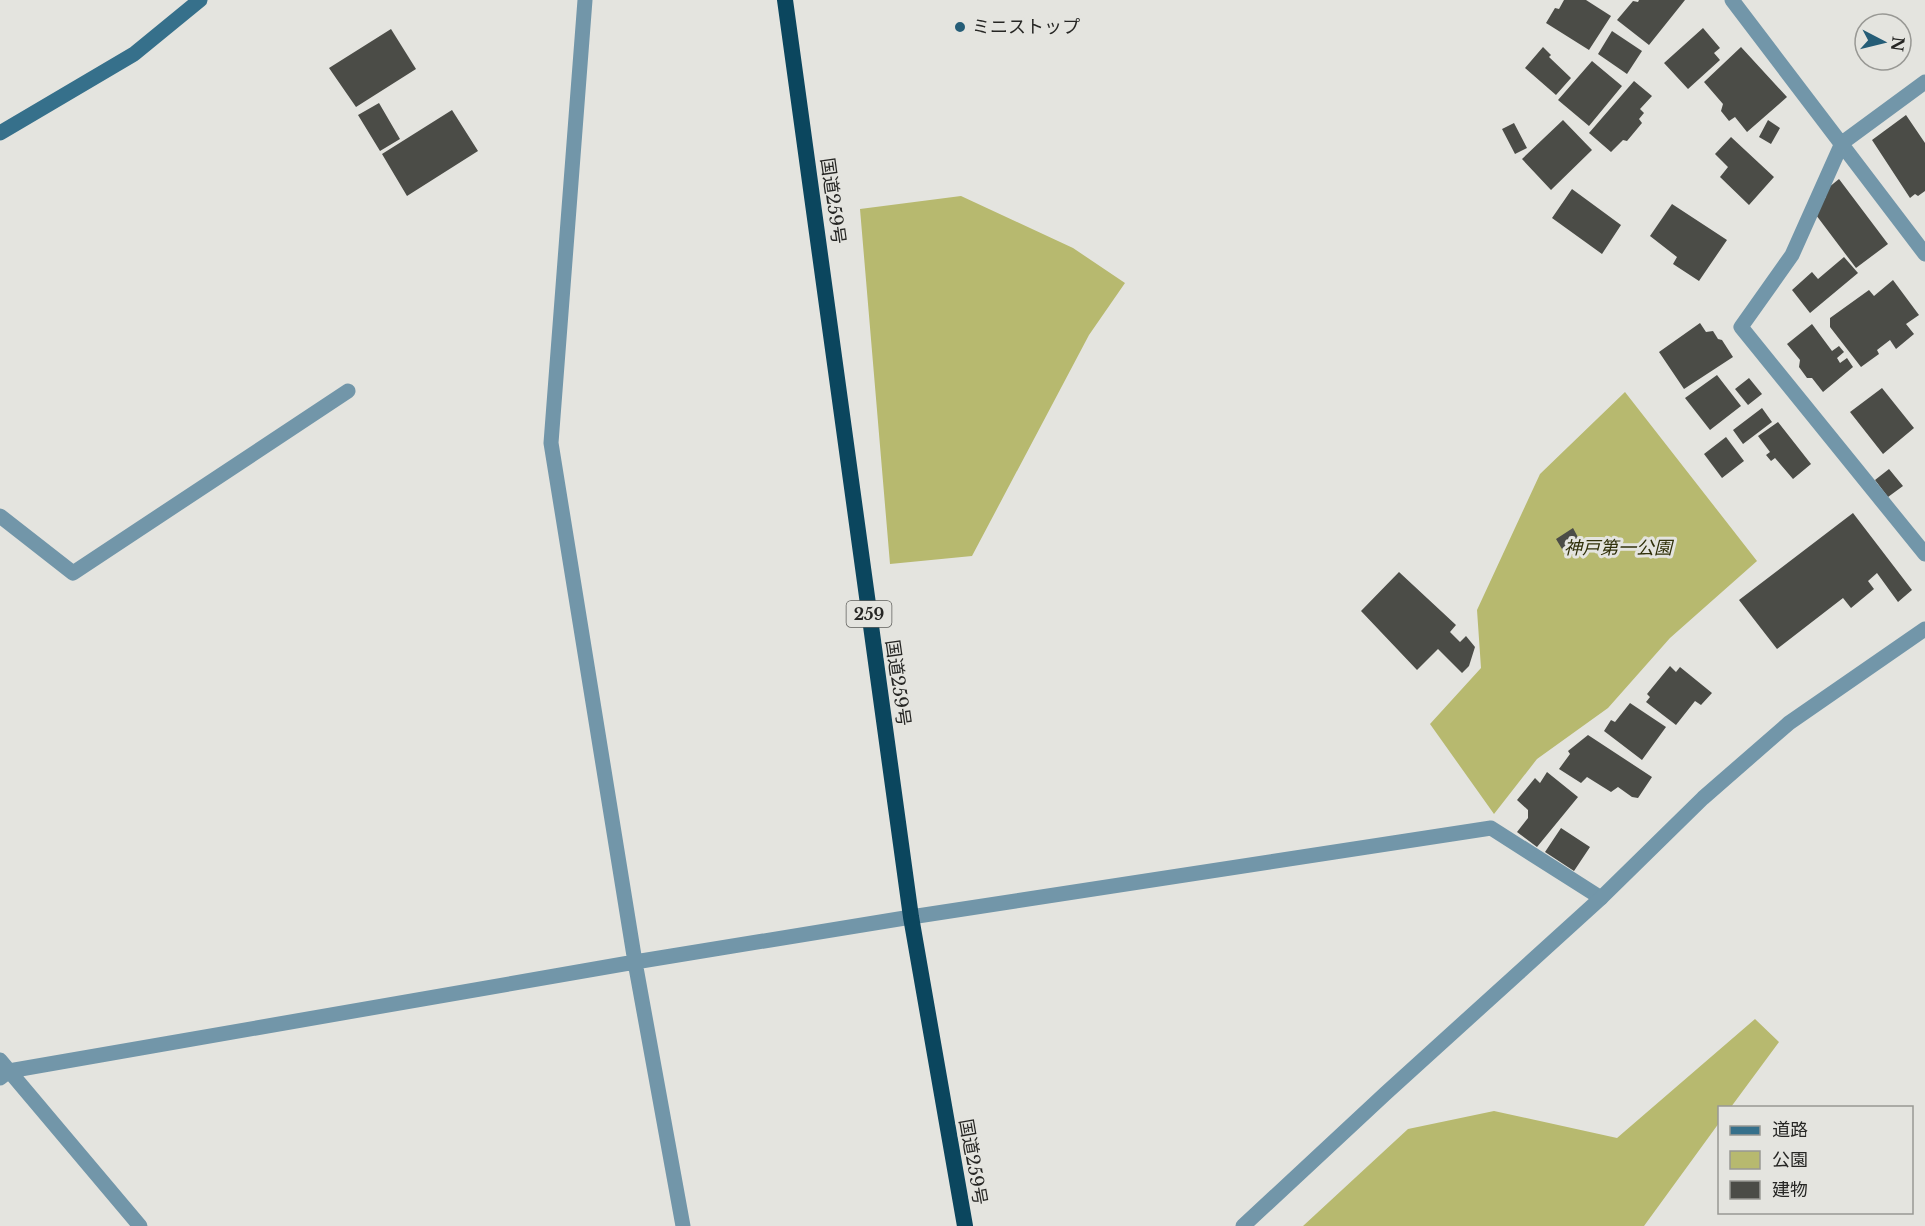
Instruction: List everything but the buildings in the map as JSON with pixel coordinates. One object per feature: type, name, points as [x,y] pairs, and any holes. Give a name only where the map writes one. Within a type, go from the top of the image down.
[{"type":"highway","name":"国道259号","points":[[785,0],[911,917],[965,1226]]},
{"type":"main road","points":[[0,134],[134,54],[200,0]]},
{"type":"street","points":[[585,0],[551,442],[635,962],[683,1226]]},
{"type":"street","points":[[1732,0],[1925,254]]},
{"type":"street","points":[[1925,82],[1842,143],[1792,255],[1742,327],[1925,554]]},
{"type":"street","points":[[0,516],[73,573],[348,392]]},
{"type":"street","points":[[1243,1226],[1601,898],[1702,798],[1789,723],[1925,629]]},
{"type":"street","points":[[3,1070],[911,917],[1491,828],[1601,898]]},
{"type":"street","points":[[3,1070],[140,1226]]},
{"type":"green space","points":[[961,196],[1073,248],[1125,283],[1089,335],[972,556],[890,564],[860,209]]},
{"type":"green space","name":"神戸第一公園","points":[[1625,392],[1757,561],[1670,638],[1608,708],[1537,759],[1494,814],[1430,724],[1481,668],[1477,610],[1540,474]]},
{"type":"green space","points":[[1755,1019],[1779,1042],[1732,1106],[1718,1106],[1718,1124],[1644,1226],[1303,1226],[1408,1129],[1494,1111],[1617,1138]]},
{"type":"place","name":"ミニストップ","points":[[960,27]]}]
